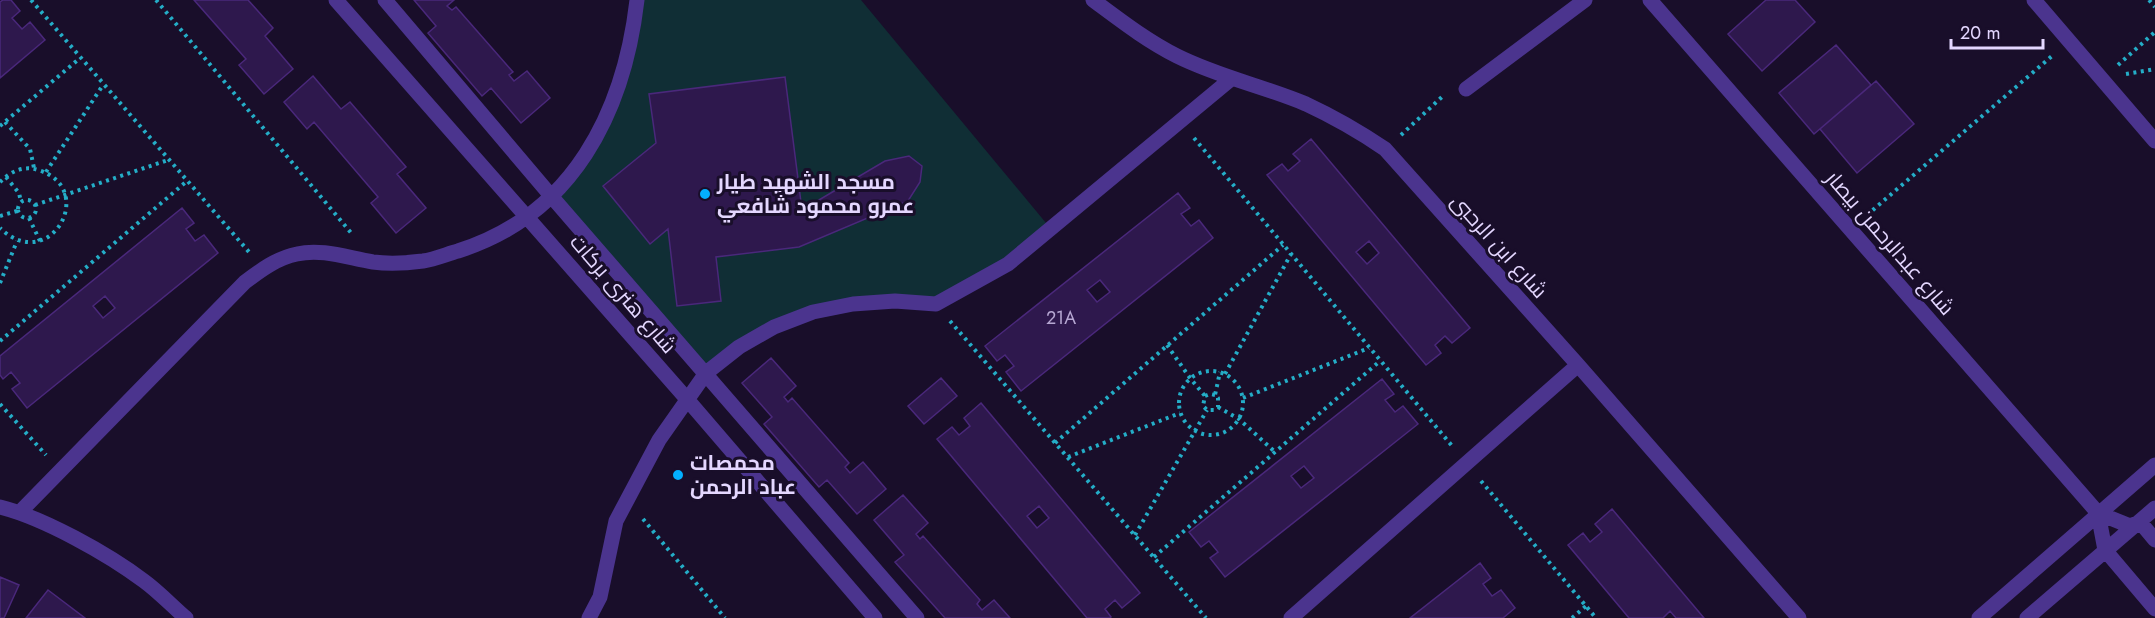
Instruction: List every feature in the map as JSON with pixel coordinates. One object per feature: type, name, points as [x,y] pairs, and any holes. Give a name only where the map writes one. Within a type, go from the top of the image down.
[{"type":"street","name":"شارع هنرى بركات","points":[[336,0],[686,398],[875,618]]},
{"type":"street","name":"شارع هنرى بركات","points":[[385,0],[552,197],[917,618]]},
{"type":"street","points":[[20,512],[245,282],[263,268],[298,254],[328,252],[375,262],[423,261],[491,238],[528,217],[552,197],[579,164],[606,118],[628,59],[637,0]]},
{"type":"street","name":"شارع ابن الرحبى","points":[[1094,0],[1126,25],[1177,56],[1231,79],[1306,104],[1352,126],[1385,149],[1800,618]]},
{"type":"street","points":[[1466,89],[1585,0]]},
{"type":"street","name":"شارع عبدالرحمن بيصار","points":[[1650,0],[2098,513],[2130,526],[2140,522]]},
{"type":"street","points":[[2034,0],[2155,141]]},
{"type":"street","points":[[589,618],[600,597],[616,521],[659,440],[686,398],[706,373],[739,347],[774,327],[813,312],[853,304],[895,301],[936,304],[1008,264],[1231,79]]},
{"type":"street","points":[[1292,618],[1578,365]]},
{"type":"street","points":[[1979,618],[2155,465]]},
{"type":"street","points":[[0,507],[20,512],[84,543],[144,581],[186,618]]},
{"type":"street","points":[[2027,618],[2155,508]]},
{"type":"street","points":[[2098,513],[2105,549],[2155,609]]},
{"type":"street","points":[[2140,522],[2155,540]]},
{"type":"path","points":[[31,0],[263,268]]},
{"type":"path","points":[[156,0],[375,262]]},
{"type":"path","points":[[2149,0],[2155,7]]},
{"type":"path","points":[[2102,79],[2155,32]]},
{"type":"path","points":[[1850,229],[2070,41]]},
{"type":"path","points":[[0,126],[80,58]]},
{"type":"path","points":[[46,172],[103,85]]},
{"type":"path","points":[[1406,130],[1430,107]]},
{"type":"path","points":[[5,122],[30,149],[34,168]]},
{"type":"path","points":[[1180,122],[1594,617]]},
{"type":"path","points":[[35,205],[168,160]]},
{"type":"path","points":[[0,182],[14,171],[34,168],[46,172],[61,186],[67,206],[59,228],[51,236],[40,241],[17,241],[0,228]]},
{"type":"path","points":[[0,216],[17,211],[21,202],[19,193],[6,177]]},
{"type":"path","points":[[0,341],[187,181]]},
{"type":"path","points":[[21,202],[31,201],[35,205]]},
{"type":"path","points":[[17,211],[20,216],[29,218],[34,215],[35,205]]},
{"type":"path","points":[[29,218],[40,241]]},
{"type":"path","points":[[0,283],[17,241]]},
{"type":"path","points":[[1055,443],[1283,245]]},
{"type":"path","points":[[1226,374],[1291,254]]},
{"type":"path","points":[[936,304],[1206,618]]},
{"type":"path","points":[[1167,345],[1205,396]]},
{"type":"path","points":[[1243,398],[1369,348]]},
{"type":"path","points":[[1154,557],[1380,361]]},
{"type":"path","points":[[1204,371],[1226,374],[1240,388],[1243,398],[1239,419],[1227,431],[1219,434],[1211,435],[1194,430],[1188,426],[1180,413],[1180,394],[1190,378],[1204,371]]},
{"type":"path","points":[[1218,407],[1218,398],[1215,395],[1220,372]]},
{"type":"path","points":[[1205,396],[1215,395]]},
{"type":"path","points":[[1205,396],[1203,406],[1207,410],[1215,410],[1218,407]]},
{"type":"path","points":[[0,404],[59,470]]},
{"type":"path","points":[[1218,407],[1239,419],[1275,452]]},
{"type":"path","points":[[1135,535],[1207,410]]},
{"type":"path","points":[[1068,457],[1180,413]]},
{"type":"path","points":[[627,500],[725,618]]},
{"type":"path","points":[[1572,618],[1586,606]]},
{"type":"green space","points":[[637,0],[861,0],[1051,229],[936,304],[813,312],[706,373],[552,197],[606,118]]},
{"type":"building","points":[[11,0],[20,11],[12,18],[22,29],[30,22],[45,40],[0,78],[0,2]]},
{"type":"building","points":[[194,0],[248,0],[273,28],[265,36],[293,69],[264,94],[239,65],[246,59]]},
{"type":"building","points":[[414,0],[454,0],[447,6],[452,10],[456,7],[513,72],[509,75],[514,81],[527,71],[550,98],[521,123],[491,88],[482,96],[428,33],[436,26]]},
{"type":"building","points":[[1766,0],[1795,0],[1815,22],[1762,71],[1728,34]]},
{"type":"building","points":[[1836,45],[1871,85],[1814,134],[1779,93]]},
{"type":"building","points":[[313,76],[341,109],[350,102],[406,167],[397,174],[426,208],[396,233],[371,203],[378,197],[314,122],[307,129],[284,102]]},
{"type":"building","name":"مسجد الشهيد طيار عمرو محمود شافعي","points":[[785,77],[802,210],[885,161],[909,156],[922,166],[920,182],[908,201],[799,247],[716,257],[721,301],[677,306],[668,229],[650,244],[603,186],[656,143],[649,94]]},
{"type":"building","points":[[1876,81],[1914,124],[1857,173],[1820,129]]},
{"type":"building","points":[[1311,139],[1470,328],[1452,343],[1445,336],[1435,345],[1441,353],[1426,365],[1267,175],[1282,164],[1288,171],[1300,161],[1293,154]],"holes":[[[1369,241],[1379,253],[1367,264],[1356,252]]]},
{"type":"building","points":[[1178,193],[1190,208],[1181,214],[1191,226],[1199,220],[1213,238],[1021,391],[1006,372],[1014,366],[1005,355],[997,361],[985,346]],"holes":[[[1100,280],[1110,292],[1097,302],[1087,290]]]},
{"type":"building","points":[[182,208],[194,223],[186,229],[195,241],[204,235],[218,253],[27,408],[12,389],[20,383],[11,372],[3,379],[0,375],[0,356]],"holes":[[[105,296],[115,308],[103,318],[93,306]]]},
{"type":"building","points":[[771,358],[796,386],[784,397],[788,402],[792,398],[849,463],[845,467],[850,473],[863,462],[886,489],[857,514],[827,480],[819,487],[764,424],[772,417],[742,383]]},
{"type":"building","points":[[941,378],[957,396],[924,424],[908,406]]},
{"type":"building","points":[[1382,379],[1394,394],[1385,400],[1395,412],[1403,406],[1418,424],[1225,577],[1210,558],[1218,552],[1209,541],[1201,547],[1189,532]],"holes":[[[1304,466],[1314,478],[1301,488],[1291,476]]]},
{"type":"building","points":[[981,403],[1140,593],[1122,608],[1115,600],[1105,609],[1110,618],[1087,618],[937,439],[952,427],[959,435],[970,426],[964,418]],"holes":[[[1039,506],[1049,518],[1037,528],[1027,516]]]},
{"type":"building","points":[[903,495],[928,523],[916,534],[920,539],[923,536],[980,600],[977,604],[982,610],[994,600],[1010,618],[945,618],[895,562],[904,555],[874,520]]},
{"type":"building","points":[[1612,509],[1704,618],[1676,618],[1670,611],[1663,618],[1629,618],[1568,545],[1583,533],[1590,542],[1602,532],[1595,524]]},
{"type":"building","points":[[1480,563],[1491,578],[1483,584],[1492,596],[1501,590],[1515,608],[1503,618],[1410,618]]},
{"type":"building","points":[[0,577],[19,585],[4,618],[0,618]]},
{"type":"building","points":[[48,590],[85,618],[26,618]]},
{"type":"place","name":"مسجد الشهيد طيار عمرو محمود شافعي","points":[[705,194]]},
{"type":"place","name":"محمصات عباد الرحمن","points":[[678,475]]}]
